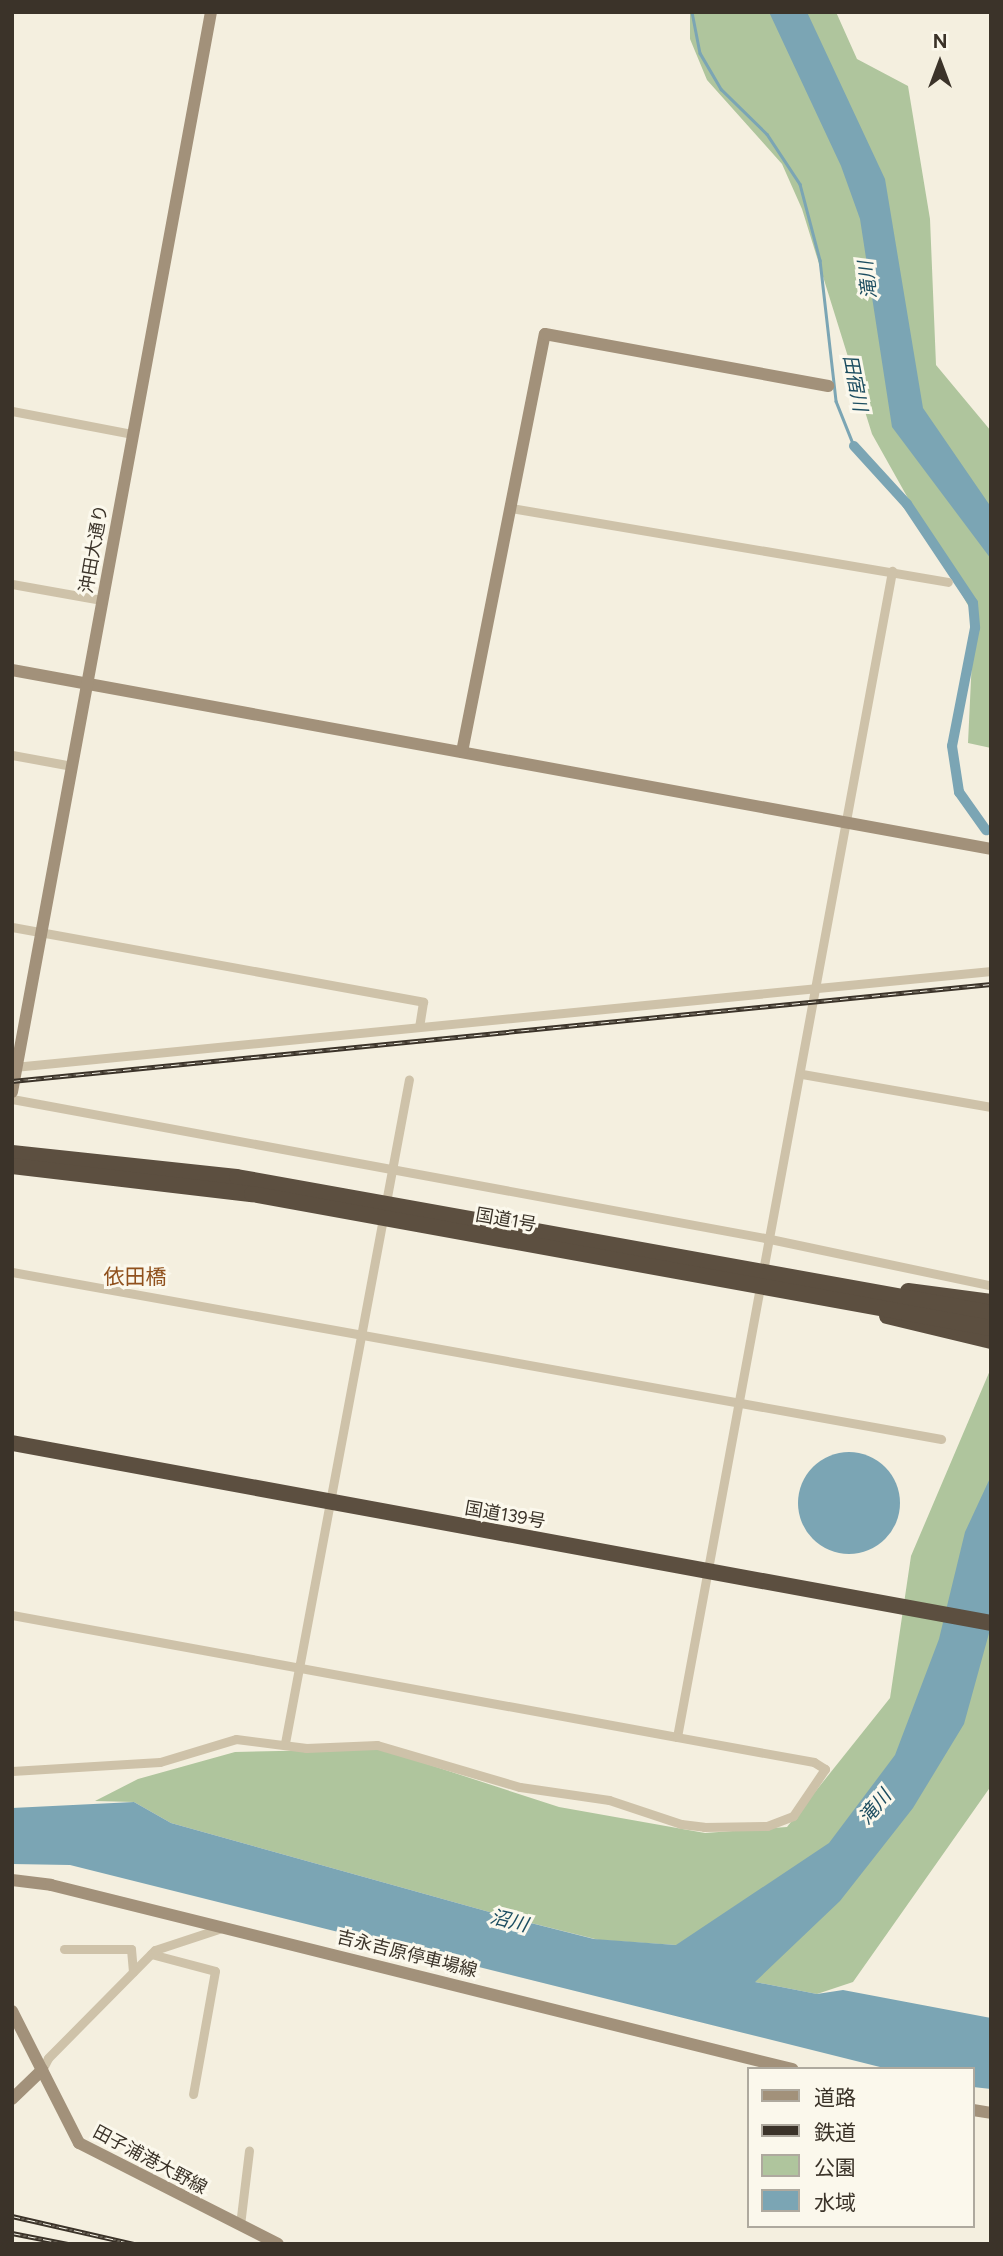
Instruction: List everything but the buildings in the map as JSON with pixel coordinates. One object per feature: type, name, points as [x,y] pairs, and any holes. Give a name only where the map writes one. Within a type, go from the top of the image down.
[{"type":"highway","name":"国道1号","points":[[12,1153],[237,1177],[776,1281],[991,1328]]},
{"type":"highway","name":"国道1号","points":[[12,1166],[194,1185],[776,1281],[991,1313]]},
{"type":"highway","points":[[776,1281],[991,1302]]},
{"type":"highway","points":[[776,1281],[991,1341]]},
{"type":"highway","name":"国道139号","points":[[12,1443],[991,1623]]},
{"type":"street","name":"沖田大通り","points":[[12,1092],[211,12]]},
{"type":"street","points":[[463,752],[545,334],[828,386]]},
{"type":"street","points":[[12,411],[133,434]]},
{"type":"street","points":[[511,508],[948,582]]},
{"type":"street","points":[[677,1737],[802,1074],[845,821],[892,571]]},
{"type":"street","points":[[12,584],[102,600]]},
{"type":"street","points":[[12,670],[991,849]]},
{"type":"street","points":[[12,755],[72,766]]},
{"type":"street","points":[[12,927],[424,1002],[419,1027]]},
{"type":"street","points":[[15,1067],[991,971]]},
{"type":"street","points":[[802,1074],[991,1107]]},
{"type":"street","points":[[285,1743],[409,1079]]},
{"type":"street","points":[[12,1099],[770,1239],[989,1285]]},
{"type":"street","points":[[12,1272],[739,1405],[941,1439]]},
{"type":"street","points":[[12,1615],[814,1762],[825,1769],[793,1816],[767,1826],[704,1827],[681,1824],[609,1800],[520,1787],[403,1749],[360,1745],[306,1748],[285,1743],[236,1739],[160,1762],[12,1771]]},
{"type":"street","name":"吉永吉原停車場線","points":[[12,1880],[51,1885],[784,2067]]},
{"type":"street","points":[[12,2099],[42,2070],[48,2058],[152,1954],[223,1928]]},
{"type":"street","points":[[64,1950],[131,1950],[133,1972]]},
{"type":"street","points":[[152,1954],[215,1971],[192,2094]]},
{"type":"street","points":[[13,2013],[42,2070]]},
{"type":"street","name":"田子浦港大野線","points":[[42,2070],[73,2135],[90,2152],[278,2244]]},
{"type":"street","points":[[240,2225],[249,2151]]},
{"type":"green space","points":[[690,12],[836,12],[857,59],[908,86],[930,219],[936,365],[991,431],[991,748],[968,743],[974,616],[872,434],[802,209],[782,164],[707,80],[690,39]]},
{"type":"green space","points":[[991,1368],[991,1786],[853,1982],[817,1994],[755,1982],[676,1945],[599,1940],[171,1823],[134,1802],[95,1801],[138,1779],[235,1752],[381,1749],[559,1807],[705,1833],[787,1827],[890,1698],[911,1556]]},
{"type":"water","points":[[769,12],[807,12],[885,179],[923,408],[991,507],[991,559],[892,427],[860,219],[841,166]]},
{"type":"water","points":[[849,1452],[878,1460],[892,1474],[900,1503],[892,1532],[878,1546],[849,1554],[820,1546],[806,1532],[798,1503],[806,1474],[820,1460]]},
{"type":"water","points":[[991,1476],[991,1626],[964,1724],[913,1808],[840,1901],[755,1982],[817,1994],[843,1990],[991,2018],[991,2089],[975,2087],[975,2067],[880,2067],[70,1865],[12,1864],[12,1808],[134,1802],[171,1823],[511,1918],[594,1939],[676,1945],[829,1843],[895,1755],[939,1639],[965,1532]]},
{"type":"waterway","name":"田宿川","points":[[692,12],[700,53],[721,89],[767,134],[800,184],[820,260],[836,401],[854,446]]},
{"type":"waterway","name":"田宿川","points":[[854,446],[907,504],[973,603],[975,628],[952,746],[959,792],[986,830]]},
{"type":"railway","points":[[12,1081],[991,984]]},
{"type":"railway","points":[[12,2216],[134,2244]]},
{"type":"railway","points":[[12,2233],[68,2244]]},
{"type":"district","name":"依田橋","points":[[135,1277]]},
{"type":"water label","name":"滝川","points":[[868,280]]},
{"type":"water label","name":"滝川","points":[[875,1807]]},
{"type":"water label","name":"沼川","points":[[509,1921]]}]
